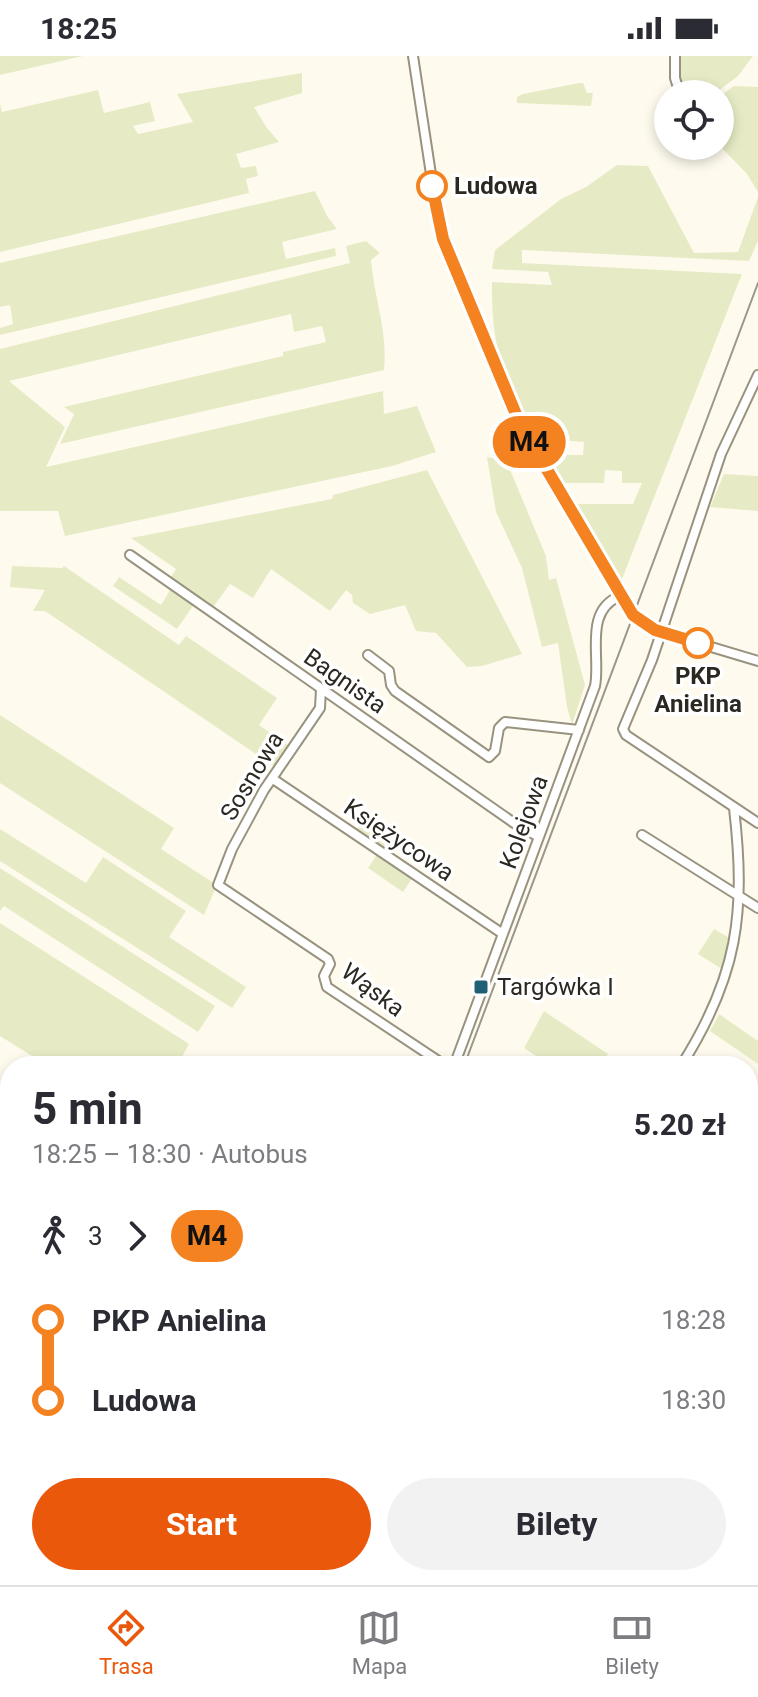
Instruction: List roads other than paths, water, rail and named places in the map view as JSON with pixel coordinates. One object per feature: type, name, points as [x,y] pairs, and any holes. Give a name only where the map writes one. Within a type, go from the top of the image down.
[{"type":"street","points":[[413,56],[443,239],[520,424],[620,596],[635,616],[661,632],[758,661]]},
{"type":"street","points":[[675,56],[676,80]]},
{"type":"street","points":[[758,375],[752,402],[721,454],[661,632],[623,729],[626,735],[663,761],[758,823]]},
{"type":"street","name":"Bagnista","points":[[130,555],[514,823],[539,837]]},
{"type":"street","name":"Kolejowa","points":[[458,1056],[597,679],[596,631],[607,607],[620,596]]},
{"type":"street","points":[[368,655],[389,671],[395,691],[489,757],[495,751],[501,724],[511,721],[579,730]]},
{"type":"street","name":"Sosnowa","points":[[218,885],[264,790],[320,708],[321,689]]},
{"type":"street","name":"Księżycowa","points":[[273,779],[503,934]]},
{"type":"street","points":[[687,1056],[724,985],[735,945],[739,896],[734,808]]},
{"type":"street","points":[[642,835],[758,908]]},
{"type":"street","name":"Wąska","points":[[218,885],[328,959],[330,964],[324,980],[333,992],[431,1056]]},
{"type":"railway","points":[[468,1056],[758,283]]},
{"type":"place","name":"Ludowa","points":[[432,186]]},
{"type":"place","name":"PKP Anielina","points":[[698,643]]},
{"type":"place","name":"Targówka I","points":[[481,987]]}]
